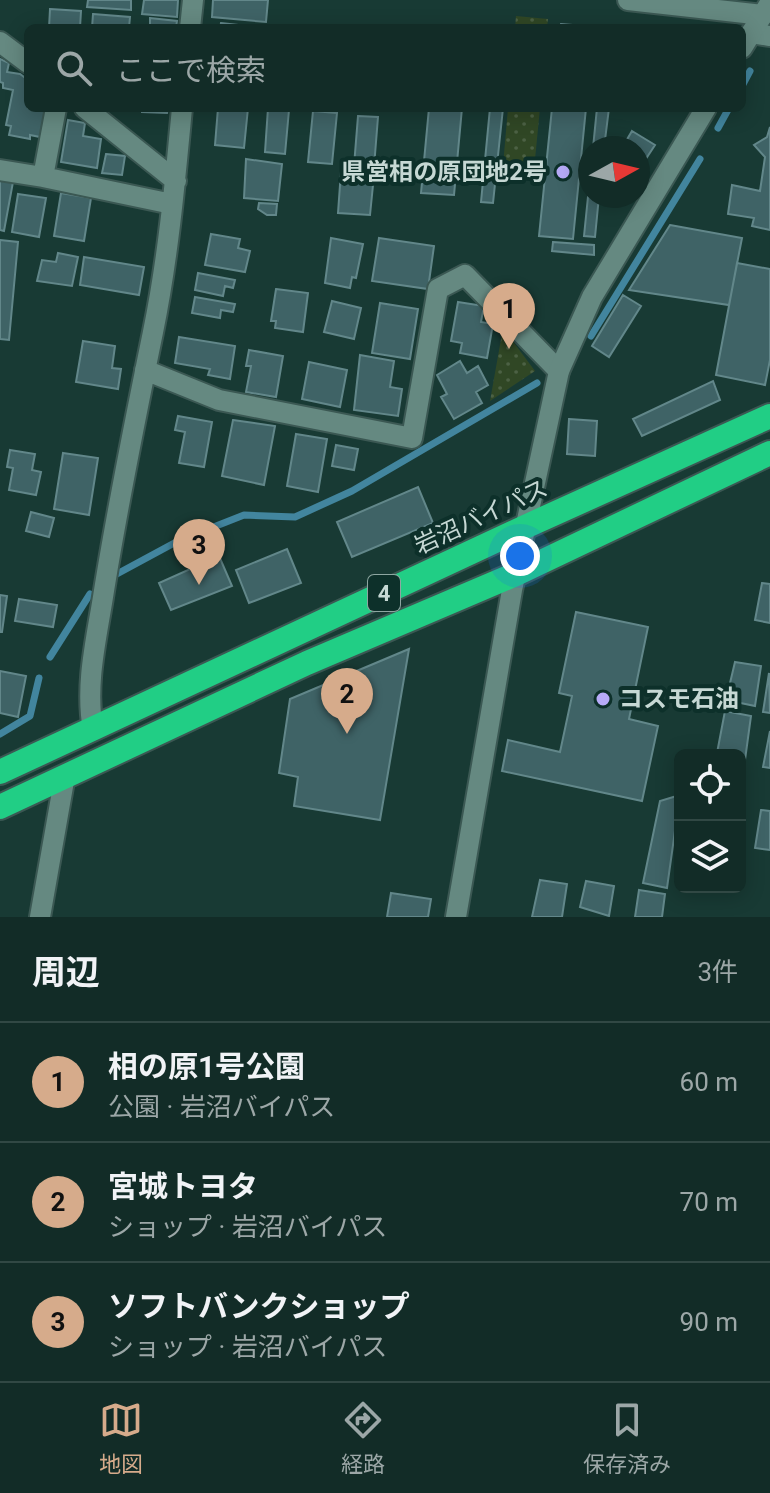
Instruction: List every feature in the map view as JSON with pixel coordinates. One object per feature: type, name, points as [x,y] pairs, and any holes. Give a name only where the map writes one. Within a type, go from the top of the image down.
[{"type":"highway","name":"岩沼バイパス","points":[[0,772],[770,416]]},
{"type":"highway","name":"4","points":[[0,807],[307,663],[516,574],[770,453]]},
{"type":"street","points":[[190,24],[193,0]]},
{"type":"street","points":[[628,0],[766,9],[754,39]]},
{"type":"street","points":[[0,42],[24,60]]},
{"type":"street","points":[[43,177],[55,112]]},
{"type":"street","points":[[90,112],[176,181]]},
{"type":"street","points":[[93,730],[89,710],[90,681],[115,520],[155,320],[176,181],[182,112]]},
{"type":"street","points":[[456,917],[516,574],[559,371],[592,297],[704,112]]},
{"type":"street","points":[[0,170],[172,204]]},
{"type":"street","points":[[145,370],[219,400],[412,438],[438,289],[465,275],[559,371]]},
{"type":"street","points":[[40,917],[65,775]]},
{"type":"green space","points":[[516,16],[548,19],[547,24],[515,24]]},
{"type":"green space","points":[[508,112],[540,112],[533,180],[502,177]]},
{"type":"green space","points":[[503,328],[535,371],[490,401]]},
{"type":"building","points":[[88,0],[131,0],[131,10],[87,7]]},
{"type":"building","points":[[144,0],[178,0],[177,17],[142,14]]},
{"type":"building","points":[[213,0],[268,0],[266,22],[212,17]]},
{"type":"building","points":[[50,9],[81,11],[80,24],[49,24]]},
{"type":"building","points":[[93,14],[130,17],[129,24],[92,24]]},
{"type":"building","points":[[150,18],[177,21],[177,24],[150,24]]},
{"type":"building","points":[[0,59],[9,63],[7,72],[24,77],[24,112],[45,112],[40,137],[30,135],[30,139],[9,135],[11,126],[6,125],[13,90],[3,88]]},
{"type":"building","points":[[218,112],[248,112],[244,148],[215,145]]},
{"type":"building","points":[[268,112],[289,112],[285,154],[265,152]]},
{"type":"building","points":[[313,112],[337,113],[332,164],[308,162]]},
{"type":"building","points":[[429,112],[462,112],[454,195],[421,193]]},
{"type":"building","points":[[490,112],[503,112],[493,203],[481,202]]},
{"type":"building","name":"県営相の原団地2号","points":[[552,112],[586,112],[583,136],[578,136],[578,189],[573,239],[539,236]]},
{"type":"building","points":[[597,112],[608,112],[606,136],[594,136]]},
{"type":"building","points":[[358,116],[378,117],[374,167],[354,166]]},
{"type":"building","points":[[68,120],[85,123],[83,136],[101,139],[97,168],[61,162]]},
{"type":"building","points":[[770,127],[770,230],[752,226],[754,218],[728,214],[732,185],[760,191],[765,157],[754,145],[767,137]]},
{"type":"building","points":[[106,154],[125,156],[122,175],[102,173]]},
{"type":"building","points":[[246,159],[282,164],[278,201],[244,198]]},
{"type":"building","points":[[341,171],[374,175],[370,215],[338,213]]},
{"type":"building","points":[[0,179],[13,182],[4,231],[0,230]]},
{"type":"building","points":[[61,193],[91,198],[84,241],[54,236]]},
{"type":"building","points":[[18,194],[46,198],[39,237],[12,232]]},
{"type":"building","points":[[259,203],[277,204],[276,215],[267,215],[258,209]]},
{"type":"building","points":[[587,208],[598,208],[595,237],[584,236]]},
{"type":"building","points":[[670,225],[742,238],[729,305],[629,290]]},
{"type":"building","points":[[211,234],[240,239],[238,248],[250,251],[245,272],[205,265]]},
{"type":"building","points":[[331,238],[363,244],[356,278],[352,277],[350,288],[325,283]]},
{"type":"building","points":[[379,238],[434,246],[428,289],[372,281]]},
{"type":"building","points":[[0,240],[18,242],[9,340],[0,339]]},
{"type":"building","points":[[553,242],[594,245],[594,255],[552,251]]},
{"type":"building","points":[[58,253],[78,257],[72,286],[37,281],[42,260],[56,262]]},
{"type":"building","points":[[84,257],[144,267],[139,295],[80,285]]},
{"type":"building","points":[[737,263],[770,269],[770,360],[765,385],[716,375]]},
{"type":"building","points":[[198,273],[235,280],[233,288],[225,286],[223,296],[195,290]]},
{"type":"building","points":[[276,289],[308,293],[303,332],[275,328],[276,321],[271,321]]},
{"type":"building","points":[[623,295],[641,306],[609,357],[592,346]]},
{"type":"building","points":[[195,297],[235,304],[233,312],[221,310],[220,318],[192,313]]},
{"type":"building","points":[[332,301],[361,308],[354,339],[324,332]]},
{"type":"building","points":[[458,302],[484,306],[481,322],[493,324],[487,358],[460,353],[462,343],[451,341]]},
{"type":"building","points":[[380,303],[418,309],[410,359],[372,353]]},
{"type":"building","points":[[179,337],[235,346],[230,379],[208,375],[210,369],[175,363]]},
{"type":"building","points":[[83,341],[115,346],[112,368],[121,369],[118,389],[76,382]]},
{"type":"building","points":[[249,350],[283,356],[276,397],[246,392],[251,366],[246,366]]},
{"type":"building","points":[[360,355],[394,361],[390,387],[402,389],[398,416],[354,410]]},
{"type":"building","points":[[460,361],[467,373],[478,366],[488,385],[476,392],[482,403],[454,419],[441,397],[447,394],[437,375]]},
{"type":"building","points":[[309,362],[347,370],[340,407],[302,399]]},
{"type":"building","points":[[713,381],[720,400],[642,436],[633,419]]},
{"type":"building","points":[[178,416],[212,422],[204,467],[179,463],[185,432],[175,430]]},
{"type":"building","points":[[569,419],[597,421],[595,456],[567,454]]},
{"type":"building","points":[[233,420],[275,426],[264,485],[222,476]]},
{"type":"building","points":[[296,434],[327,439],[318,492],[287,486]]},
{"type":"building","points":[[336,445],[358,449],[354,470],[332,466]]},
{"type":"building","points":[[10,450],[35,454],[32,470],[41,472],[36,495],[9,490],[13,468],[7,467]]},
{"type":"building","points":[[63,453],[98,458],[89,515],[54,509]]},
{"type":"building","points":[[418,487],[433,523],[352,557],[337,522]]},
{"type":"building","points":[[31,512],[54,518],[49,537],[26,531]]},
{"type":"building","points":[[287,549],[301,583],[249,603],[236,570]]},
{"type":"building","points":[[219,556],[232,586],[171,610],[159,583]]},
{"type":"building","points":[[762,583],[770,584],[770,623],[755,620]]},
{"type":"building","points":[[0,595],[7,596],[2,632],[0,632]]},
{"type":"building","points":[[19,599],[57,605],[53,627],[15,621]]},
{"type":"building","points":[[576,612],[648,627],[629,719],[658,726],[642,801],[502,771],[508,740],[560,752],[572,696],[559,693]]},
{"type":"building","points":[[409,649],[380,820],[294,806],[298,777],[279,773],[290,699]]},
{"type":"building","points":[[735,662],[761,666],[755,706],[726,700]]},
{"type":"building","points":[[0,671],[26,676],[18,717],[0,713]]},
{"type":"building","points":[[769,673],[770,713],[763,712]]},
{"type":"building","points":[[725,711],[751,716],[746,753],[746,749],[718,749]]},
{"type":"building","points":[[770,731],[770,768],[763,767]]},
{"type":"building","points":[[674,797],[674,838],[667,888],[643,883],[660,801]]},
{"type":"building","points":[[761,810],[770,811],[770,850],[755,848]]},
{"type":"building","points":[[540,880],[567,884],[562,917],[532,917]]},
{"type":"building","points":[[586,881],[614,886],[609,916],[580,907]]},
{"type":"building","points":[[639,890],[665,894],[662,917],[635,917]]},
{"type":"building","points":[[391,893],[431,899],[428,917],[387,917]]},
{"type":"waterway","points":[[746,78],[750,71]]},
{"type":"waterway","points":[[718,128],[727,112]]},
{"type":"waterway","points":[[591,336],[700,159]]},
{"type":"waterway","points":[[115,575],[178,541],[244,515],[295,517],[352,491],[537,383]]},
{"type":"waterway","points":[[50,657],[90,594]]},
{"type":"waterway","points":[[0,734],[30,716],[39,678]]},
{"type":"place","name":"県営相の原団地2号","points":[[563,172]]},
{"type":"place","name":"相の原1号公園","points":[[509,349]]},
{"type":"place","name":"ソフトバンクショップ","points":[[199,585]]},
{"type":"place","name":"コスモ石油","points":[[603,699]]},
{"type":"place","name":"宮城トヨタ","points":[[347,734]]}]
